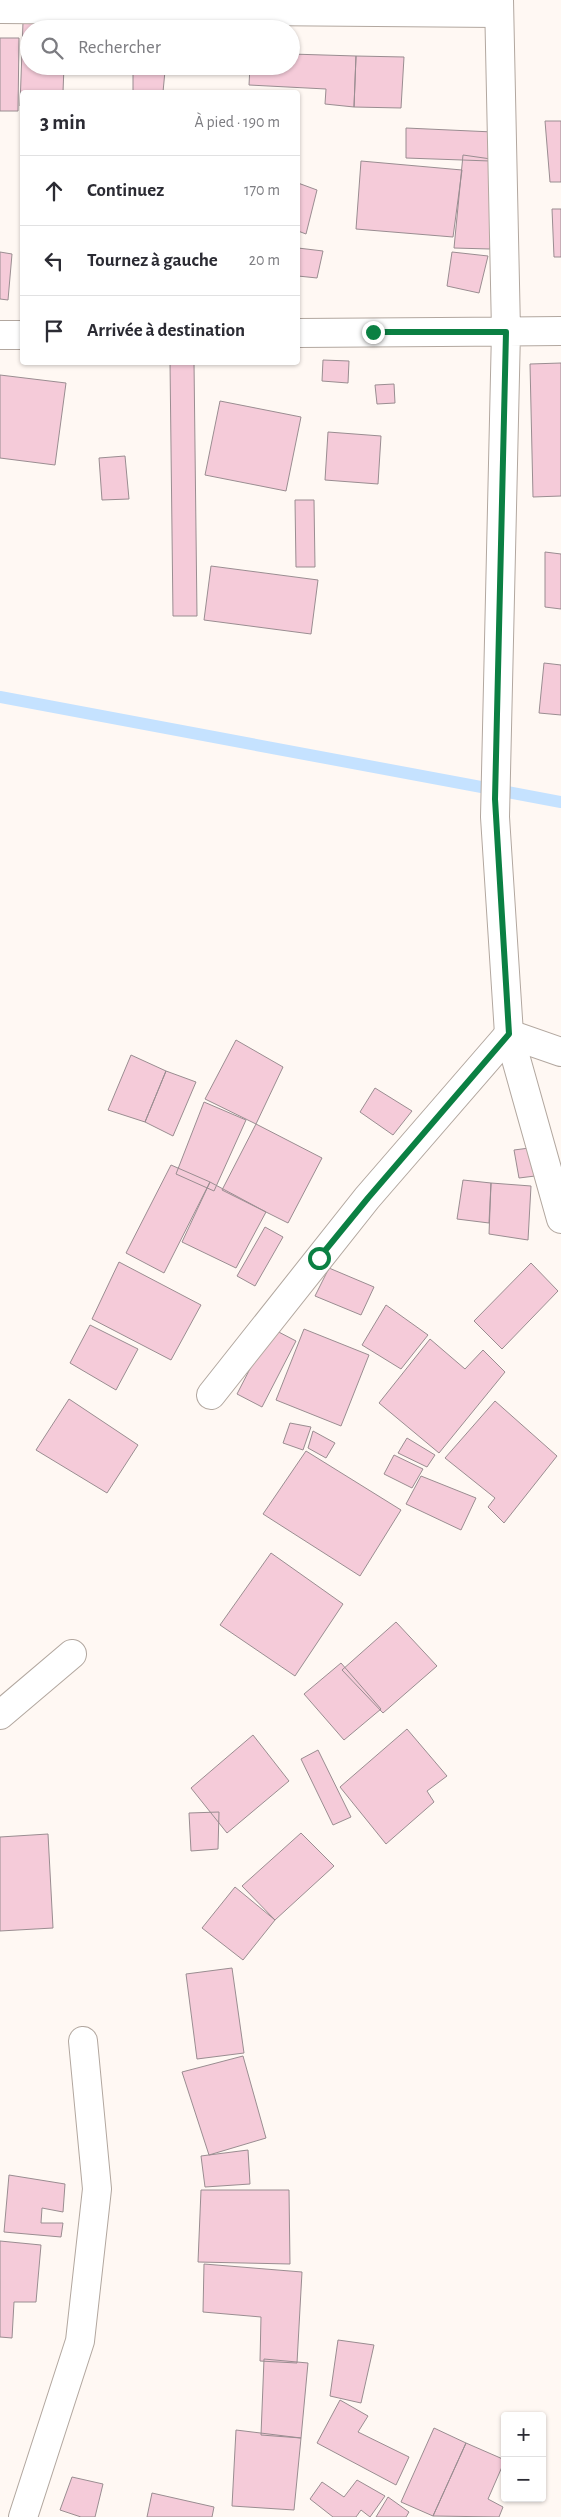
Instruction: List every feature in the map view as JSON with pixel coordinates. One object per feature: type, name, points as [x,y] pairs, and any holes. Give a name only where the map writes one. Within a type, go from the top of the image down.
[{"type":"street","points":[[0,9],[498,7],[506,332],[495,816],[509,1034],[561,1219]]},
{"type":"street","points":[[300,333],[561,331]]},
{"type":"street","points":[[0,335],[20,335]]},
{"type":"street","points":[[509,1034],[561,1052]]},
{"type":"street","points":[[211,1394],[368,1198],[509,1034]]},
{"type":"street","points":[[0,1715],[72,1654]]},
{"type":"street","points":[[23,2517],[80,2341],[97,2189],[83,2041]]},
{"type":"building","points":[[174,12],[199,20],[174,20]]},
{"type":"building","points":[[0,38],[19,38],[18,111],[0,111]]},
{"type":"building","points":[[300,54],[356,56],[354,107],[325,104],[326,89],[249,85],[250,75],[300,75]]},
{"type":"building","points":[[356,56],[404,57],[401,108],[354,107]]},
{"type":"building","points":[[21,75],[64,75],[63,90],[21,90]]},
{"type":"building","points":[[133,75],[165,75],[163,90],[133,90]]},
{"type":"building","points":[[545,121],[561,121],[561,182],[550,182]]},
{"type":"building","points":[[406,128],[493,132],[490,161],[406,158]]},
{"type":"building","points":[[463,155],[498,160],[490,249],[454,248]]},
{"type":"building","points":[[361,161],[462,170],[453,237],[356,229]]},
{"type":"building","points":[[300,184],[317,190],[306,234],[300,232]]},
{"type":"building","points":[[552,209],[561,209],[561,257],[554,257]]},
{"type":"building","points":[[300,248],[323,251],[317,278],[300,276]]},
{"type":"building","points":[[0,252],[12,254],[8,300],[0,299]]},
{"type":"building","points":[[452,252],[488,256],[479,293],[447,286]]},
{"type":"building","points":[[323,360],[349,361],[348,383],[322,381]]},
{"type":"building","points":[[561,363],[561,496],[533,497],[530,364]]},
{"type":"building","points":[[170,365],[194,365],[197,616],[173,616]]},
{"type":"building","points":[[0,375],[66,383],[55,465],[0,458]]},
{"type":"building","points":[[394,384],[395,403],[377,404],[375,385]]},
{"type":"building","points":[[220,401],[301,417],[286,491],[205,475]]},
{"type":"building","points":[[328,432],[381,436],[378,484],[325,480]]},
{"type":"building","points":[[125,456],[129,499],[102,500],[99,458]]},
{"type":"building","points":[[295,500],[314,500],[315,567],[296,567]]},
{"type":"building","points":[[545,552],[561,554],[561,609],[545,607]]},
{"type":"building","points":[[211,566],[318,580],[311,634],[204,620]]},
{"type":"building","points":[[544,663],[561,665],[561,715],[539,713]]},
{"type":"building","points":[[236,1040],[283,1067],[256,1124],[205,1099]]},
{"type":"building","points":[[131,1055],[166,1071],[145,1122],[108,1110]]},
{"type":"building","points":[[166,1071],[196,1082],[173,1136],[145,1122]]},
{"type":"building","points":[[375,1088],[412,1111],[393,1135],[360,1112]]},
{"type":"building","points":[[204,1102],[246,1120],[214,1191],[176,1174]]},
{"type":"building","points":[[256,1124],[322,1158],[288,1223],[222,1190]]},
{"type":"building","points":[[537,1147],[543,1175],[519,1178],[514,1150]]},
{"type":"building","points":[[171,1165],[210,1182],[164,1273],[126,1253]]},
{"type":"building","points":[[463,1180],[491,1183],[489,1223],[457,1219]]},
{"type":"building","points":[[210,1182],[266,1212],[236,1268],[182,1242]]},
{"type":"building","points":[[491,1183],[531,1186],[528,1240],[489,1234]]},
{"type":"building","points":[[265,1227],[283,1237],[255,1286],[237,1276]]},
{"type":"building","points":[[119,1262],[201,1305],[171,1360],[92,1319]]},
{"type":"building","points":[[531,1263],[558,1291],[502,1349],[474,1321]]},
{"type":"building","points":[[329,1268],[374,1287],[361,1315],[315,1296]]},
{"type":"building","points":[[386,1305],[428,1335],[401,1369],[362,1345]]},
{"type":"building","points":[[90,1325],[138,1349],[116,1390],[70,1363]]},
{"type":"building","points":[[271,1328],[296,1341],[262,1407],[237,1394]]},
{"type":"building","points":[[304,1329],[369,1355],[341,1426],[276,1400]]},
{"type":"building","points":[[430,1339],[465,1369],[483,1350],[505,1372],[439,1453],[379,1403]]},
{"type":"building","points":[[69,1399],[138,1445],[107,1493],[36,1450]]},
{"type":"building","points":[[495,1401],[557,1456],[504,1523],[488,1507],[495,1498],[445,1458]]},
{"type":"building","points":[[290,1423],[311,1427],[303,1450],[283,1443]]},
{"type":"building","points":[[313,1431],[335,1443],[326,1458],[308,1448]]},
{"type":"building","points":[[407,1438],[435,1455],[427,1467],[398,1453]]},
{"type":"building","points":[[306,1451],[401,1510],[360,1576],[263,1514]]},
{"type":"building","points":[[394,1455],[423,1469],[412,1488],[384,1474]]},
{"type":"building","points":[[421,1476],[476,1498],[461,1530],[406,1504]]},
{"type":"building","points":[[271,1553],[343,1604],[295,1676],[220,1625]]},
{"type":"building","points":[[396,1622],[437,1666],[383,1713],[342,1670]]},
{"type":"building","points":[[341,1663],[381,1709],[344,1740],[304,1694]]},
{"type":"building","points":[[407,1729],[447,1776],[427,1791],[434,1802],[386,1844],[340,1787]]},
{"type":"building","points":[[253,1735],[289,1781],[227,1833],[191,1788]]},
{"type":"building","points":[[318,1750],[351,1817],[333,1825],[301,1759]]},
{"type":"building","points":[[219,1812],[218,1849],[191,1851],[189,1813]]},
{"type":"building","points":[[301,1833],[334,1866],[275,1920],[242,1886]]},
{"type":"building","points":[[48,1834],[53,1928],[0,1931],[0,1837]]},
{"type":"building","points":[[235,1887],[275,1920],[243,1960],[202,1928]]},
{"type":"building","points":[[232,1968],[244,2053],[197,2059],[186,1974]]},
{"type":"building","points":[[243,2056],[266,2138],[209,2155],[182,2072]]},
{"type":"building","points":[[248,2150],[250,2184],[205,2187],[201,2156]]},
{"type":"building","points":[[9,2175],[65,2184],[63,2212],[42,2208],[41,2223],[63,2223],[61,2237],[4,2232]]},
{"type":"building","points":[[201,2190],[289,2190],[290,2264],[198,2262]]},
{"type":"building","points":[[0,2241],[41,2245],[36,2302],[14,2302],[12,2338],[0,2337]]},
{"type":"building","points":[[204,2264],[302,2272],[297,2363],[260,2361],[261,2317],[203,2312]]},
{"type":"building","points":[[338,2340],[374,2345],[361,2403],[330,2396]]},
{"type":"building","points":[[264,2359],[308,2363],[301,2438],[261,2435]]},
{"type":"building","points":[[340,2400],[368,2416],[358,2432],[409,2457],[396,2485],[317,2443]]},
{"type":"building","points":[[434,2428],[466,2443],[433,2516],[401,2502]]},
{"type":"building","points":[[236,2430],[301,2438],[294,2510],[232,2506]]},
{"type":"building","points":[[466,2443],[501,2458],[501,2469],[488,2499],[503,2507],[499,2517],[433,2516]]},
{"type":"building","points":[[72,2477],[103,2484],[95,2517],[81,2517],[60,2510]]},
{"type":"building","points":[[357,2480],[385,2496],[370,2517],[361,2510],[356,2517],[333,2517],[310,2499],[322,2482],[344,2497]]},
{"type":"building","points":[[152,2493],[214,2507],[212,2517],[147,2517]]},
{"type":"building","points":[[388,2497],[409,2512],[406,2517],[376,2517]]},
{"type":"waterway","points":[[0,697],[561,802]]},
{"type":"route","points":[[319,1258],[509,1034],[495,816],[506,332],[373,332]]}]
